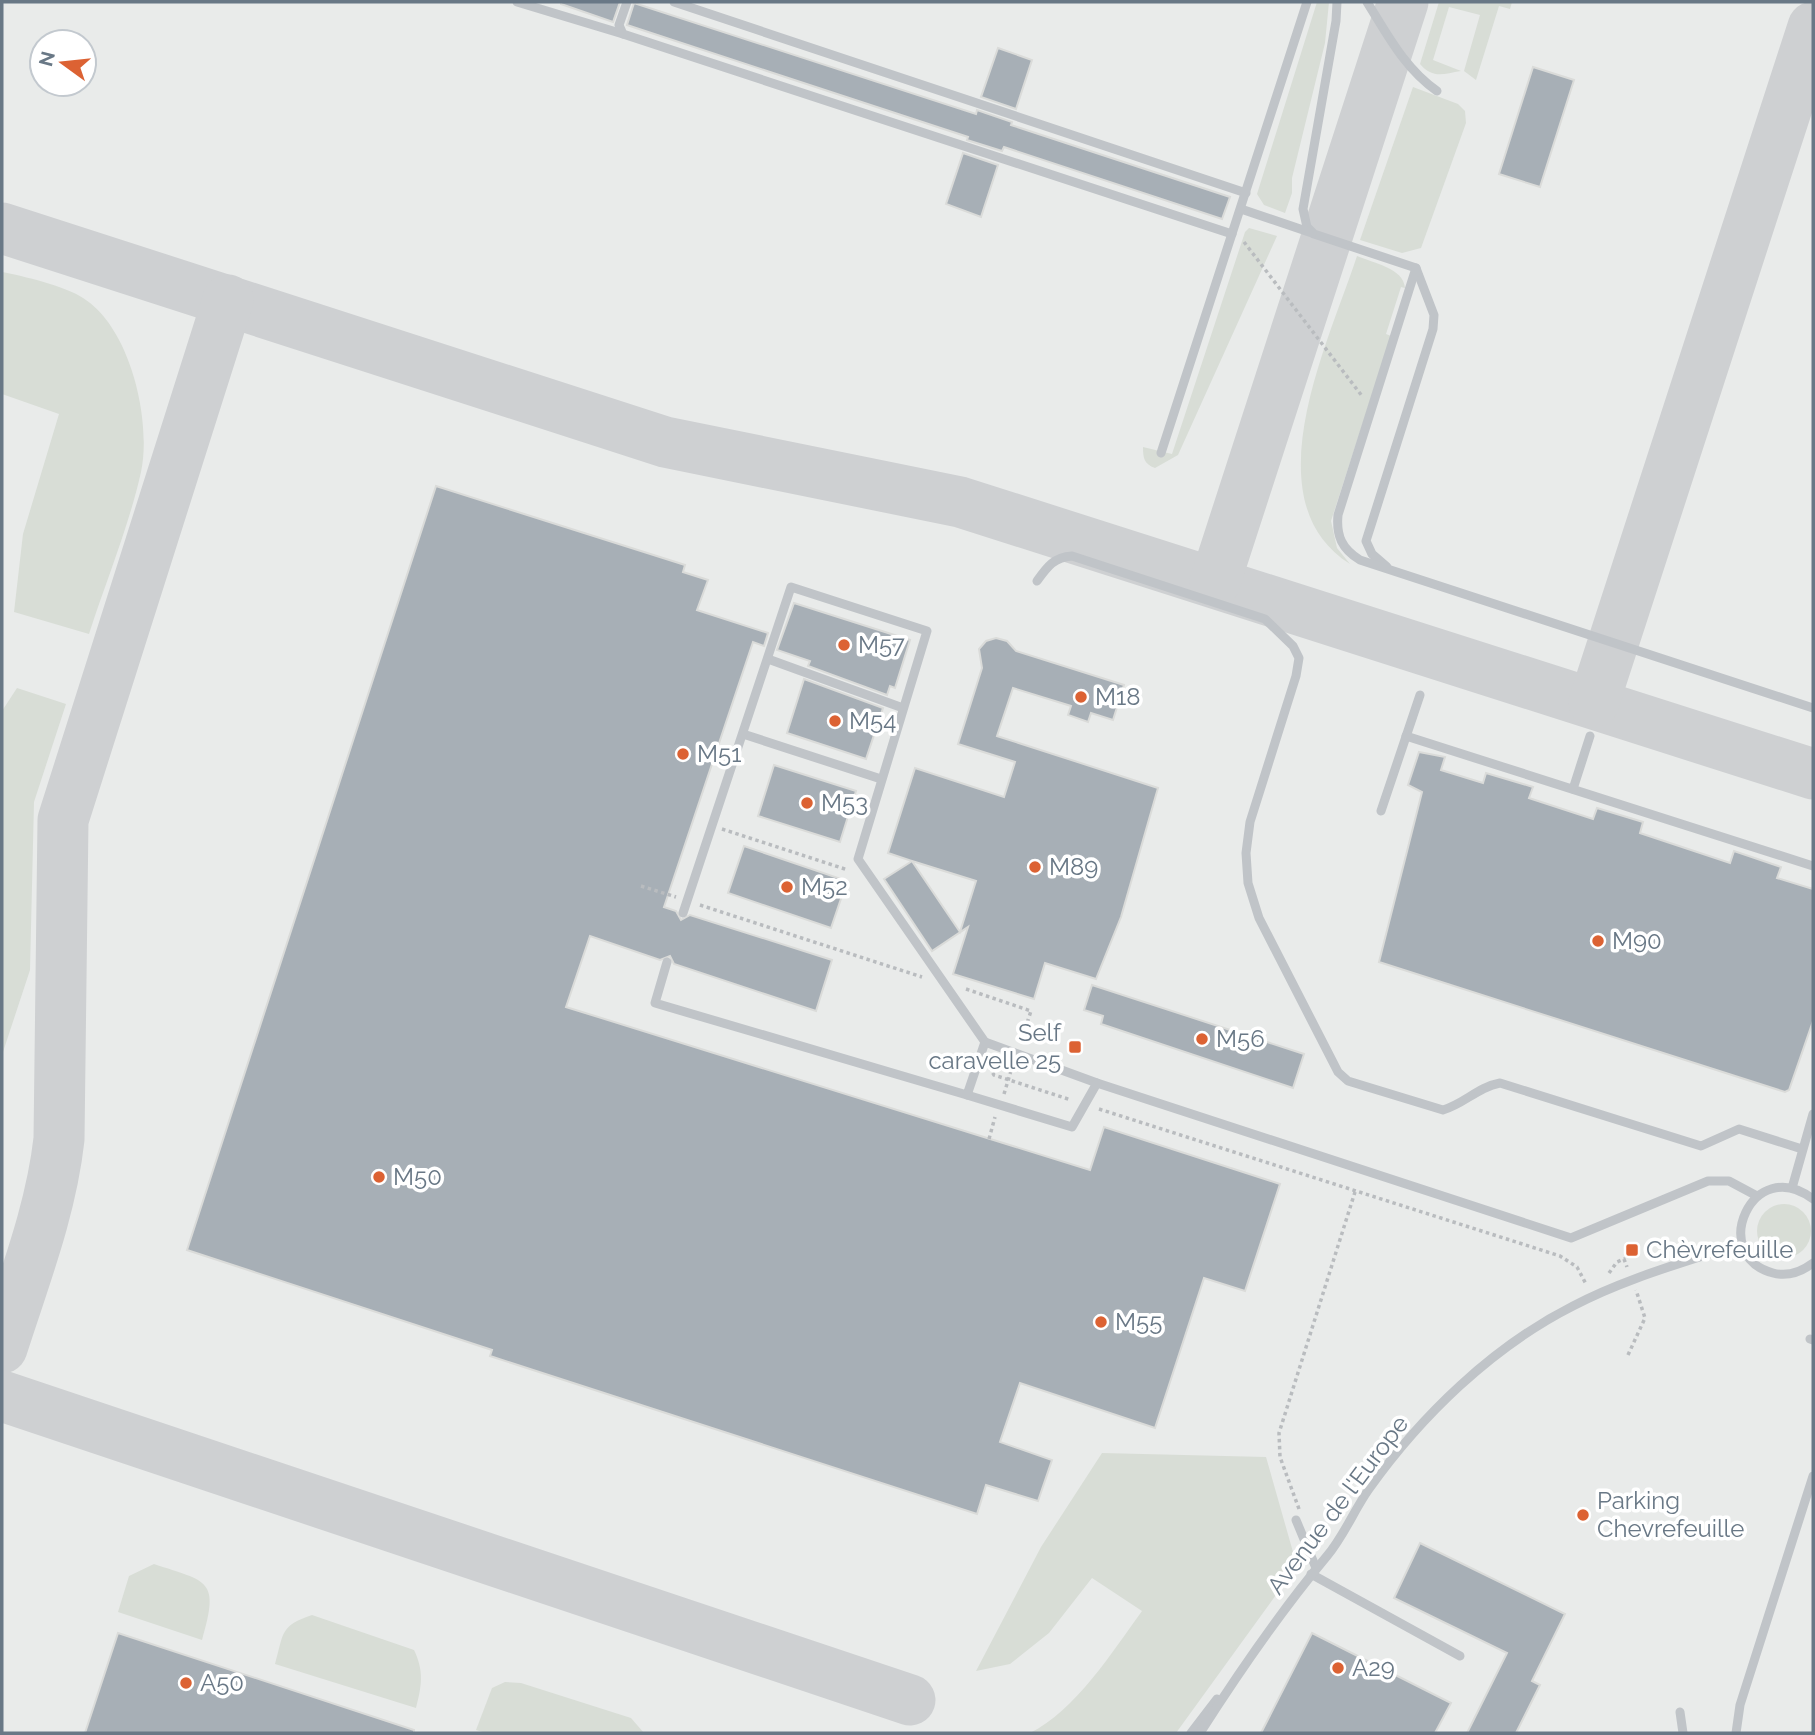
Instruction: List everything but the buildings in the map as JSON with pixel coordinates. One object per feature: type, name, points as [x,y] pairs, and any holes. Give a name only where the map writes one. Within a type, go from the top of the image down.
[{"type":"lane","points":[[517,2],[623,34],[1232,234]]},
{"type":"lane","points":[[623,34],[619,25],[627,2]]},
{"type":"lane","points":[[674,2],[1245,193]]},
{"type":"lane","points":[[1161,453],[1307,2]]},
{"type":"lane","points":[[1314,234],[1307,227],[1303,209],[1336,21],[1336,2]]},
{"type":"lane","points":[[1367,2],[1400,54],[1421,80],[1437,91]]},
{"type":"lane","points":[[1241,209],[1416,268]]},
{"type":"lane","points":[[1416,268],[1337,527],[1346,552],[1360,560],[1813,708]]},
{"type":"lane","points":[[1390,570],[1372,554],[1366,541],[1433,329],[1434,315],[1416,268]]},
{"type":"lane","points":[[1037,581],[1051,562],[1062,556],[1072,556],[1265,619],[1293,646],[1299,658],[1296,676],[1247,838],[1248,883],[1259,918],[1338,1072],[1348,1081],[1443,1110],[1457,1107],[1486,1086],[1500,1083],[1701,1146],[1740,1129],[1802,1149]]},
{"type":"lane","points":[[683,913],[791,587],[927,631],[858,859],[985,1042],[1097,1083],[1571,1238],[1708,1181],[1729,1181],[1757,1196]]},
{"type":"lane","points":[[768,659],[903,708]]},
{"type":"lane","points":[[1381,811],[1420,695]]},
{"type":"lane","points":[[743,734],[881,779]]},
{"type":"lane","points":[[1406,736],[1813,866]]},
{"type":"lane","points":[[1573,789],[1590,736]]},
{"type":"lane","points":[[667,962],[655,1003],[1072,1127],[1097,1083]]},
{"type":"lane","points":[[967,1095],[985,1042]]},
{"type":"lane","points":[[1792,1188],[1813,1114]]},
{"type":"lane","points":[[1813,1199],[1792,1188],[1780,1187],[1757,1196],[1743,1216],[1742,1243],[1755,1264],[1766,1271],[1793,1274],[1813,1263]]},
{"type":"lane","name":"Avenue de l'Europe","points":[[1238,1673],[1313,1571],[1328,1555],[1389,1463],[1463,1384],[1542,1324],[1573,1306],[1632,1280],[1742,1243]]},
{"type":"lane","points":[[1736,1733],[1740,1705],[1813,1476]]},
{"type":"lane","points":[[1298,1517],[1313,1571],[1460,1656]]},
{"type":"lane","points":[[1191,1733],[1238,1673]]},
{"type":"lane","points":[[1200,1733],[1238,1673]]},
{"type":"lane","points":[[1680,1712],[1683,1733]]},
{"type":"path","points":[[1244,242],[1372,408]]},
{"type":"path","points":[[712,826],[853,872]]},
{"type":"path","points":[[918,967],[925,978],[1031,1010],[1008,1079]]},
{"type":"path","points":[[1298,1517],[1280,1457],[1279,1433],[1356,1192]]},
{"type":"path","points":[[1624,1259],[1645,1318],[1628,1355]]},
{"type":"shaded area","points":[[2,2],[1813,2],[1813,1733],[2,1733]]},
{"type":"shaded area","points":[[1317,2],[1329,2],[1325,43],[1292,178],[1292,193],[1285,213],[1264,205],[1257,194]]},
{"type":"shaded area","points":[[1439,2],[1512,2],[1510,9],[1499,6],[1476,80],[1464,71],[1480,15],[1449,7],[1433,60],[1461,71],[1434,74],[1420,64]]},
{"type":"shaded area","points":[[1413,87],[1458,104],[1465,111],[1466,123],[1421,248],[1402,253],[1360,240]]},
{"type":"shaded area","points":[[1249,228],[1277,236],[1178,455],[1155,468],[1145,460],[1143,447],[1172,454],[1245,232]]},
{"type":"shaded area","points":[[1357,256],[1394,271],[1403,281],[1405,288],[1401,287],[1386,334],[1391,336],[1331,521],[1337,548],[1350,564],[1320,536],[1305,501],[1301,462],[1306,419],[1316,375]]},
{"type":"shaded area","points":[[2,272],[66,289],[83,298],[113,330],[134,376],[143,427],[141,472],[124,533],[89,634],[14,612],[23,534],[59,414],[2,394]]},
{"type":"shaded area","points":[[17,688],[66,704],[34,802],[30,970],[2,1055],[2,711]]},
{"type":"shaded area","points":[[1789,1204],[1799,1208],[1807,1216],[1811,1231],[1807,1246],[1799,1254],[1779,1258],[1769,1254],[1761,1246],[1757,1226],[1761,1216],[1769,1208]]},
{"type":"shaded area","points":[[1102,1453],[1266,1457],[1297,1566],[1176,1733],[1030,1733],[1047,1723],[1078,1695],[1142,1611],[1092,1578],[1049,1633],[1010,1664],[976,1671],[1041,1547]]},
{"type":"shaded area","points":[[154,1564],[187,1575],[205,1586],[210,1605],[202,1640],[118,1612],[129,1576]]},
{"type":"shaded area","points":[[312,1615],[414,1650],[421,1678],[416,1708],[275,1664],[285,1632],[294,1623]]},
{"type":"shaded area","points":[[505,1682],[521,1683],[631,1718],[644,1733],[486,1733],[476,1730],[492,1688]]},
{"type":"taxiway","points":[[1215,582],[1403,2]]},
{"type":"taxiway","points":[[1594,702],[1813,27]]},
{"type":"taxiway","points":[[2,228],[665,442],[960,502],[1813,774]]},
{"type":"taxiway","points":[[2,1348],[43,1219],[59,1139],[63,820],[228,300]]},
{"type":"taxiway","points":[[2,1396],[910,1700]]},
{"type":"place","name":"M57","points":[[844,645]]},
{"type":"place","name":"M18","points":[[1081,697]]},
{"type":"place","name":"M54","points":[[835,721]]},
{"type":"place","name":"M51","points":[[683,754]]},
{"type":"place","name":"M53","points":[[807,803]]},
{"type":"place","name":"M89","points":[[1035,867]]},
{"type":"place","name":"M52","points":[[787,887]]},
{"type":"place","name":"M90","points":[[1598,941]]},
{"type":"place","name":"M56","points":[[1202,1039]]},
{"type":"place","name":"Self caravelle 25","points":[[1075,1047]]},
{"type":"place","name":"M50","points":[[379,1177]]},
{"type":"place","name":"Chèvrefeuille","points":[[1632,1250]]},
{"type":"place","name":"M55","points":[[1101,1322]]},
{"type":"place","name":"Parking Chevrefeuille","points":[[1583,1515]]},
{"type":"place","name":"A29","points":[[1338,1668]]},
{"type":"place","name":"A50","points":[[186,1683]]}]
